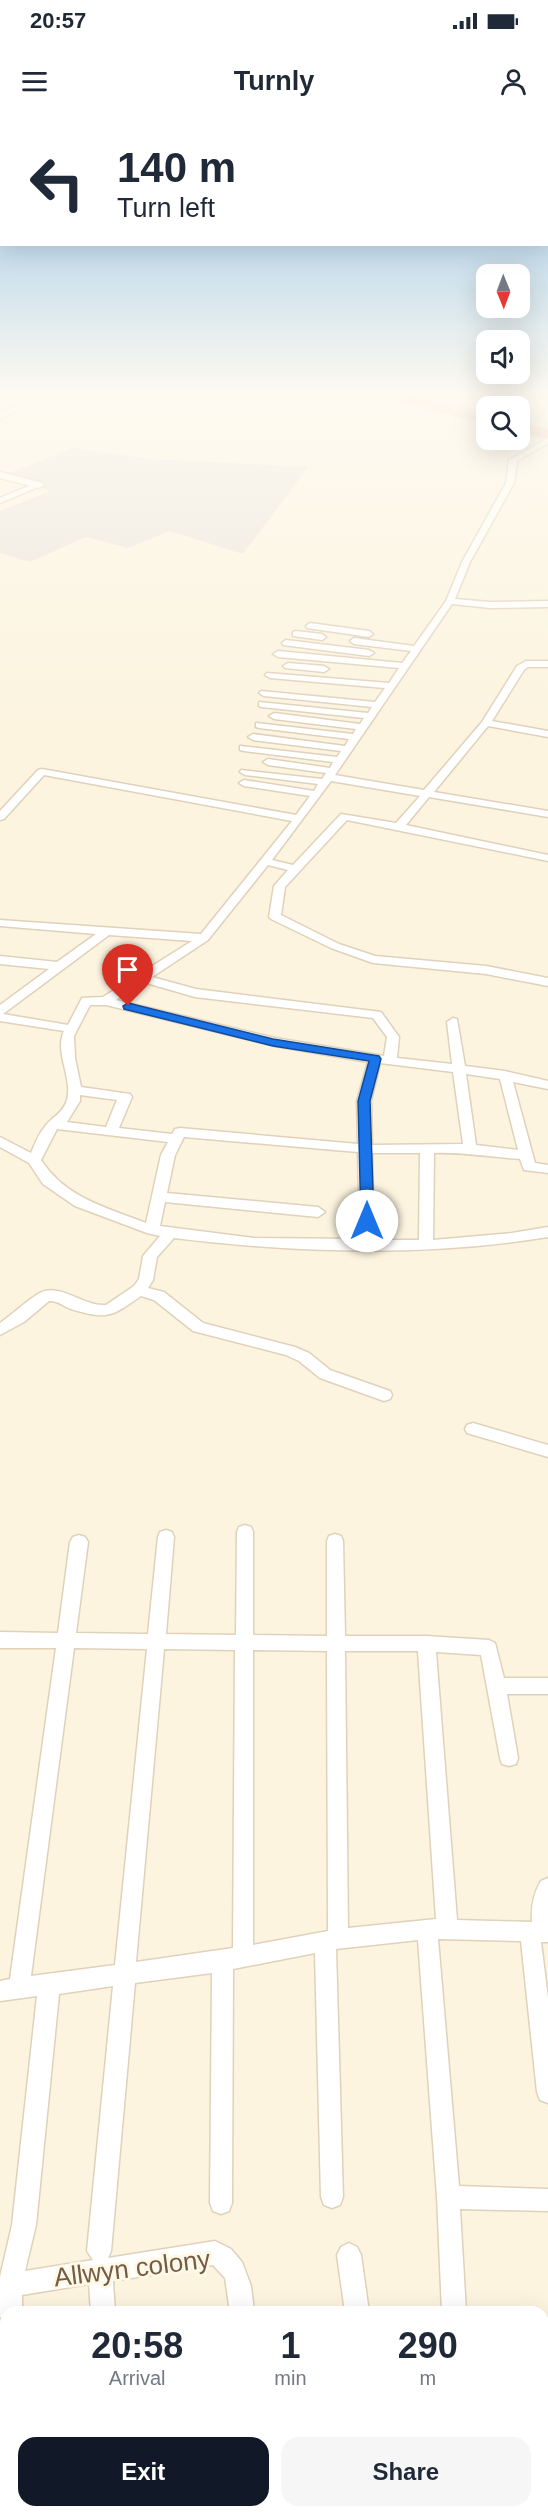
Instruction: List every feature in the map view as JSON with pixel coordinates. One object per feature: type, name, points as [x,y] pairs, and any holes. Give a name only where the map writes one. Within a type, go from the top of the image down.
[{"type":"street","points":[[106,1001],[204,938],[299,819],[450,601],[466,562],[498,505]]},
{"type":"street","points":[[450,601],[490,605],[548,604]]},
{"type":"street","points":[[303,625],[411,658]]},
{"type":"street","points":[[296,634],[411,658]]},
{"type":"street","points":[[286,643],[411,658]]},
{"type":"street","points":[[278,654],[411,658]]},
{"type":"street","points":[[288,666],[411,658]]},
{"type":"street","points":[[399,827],[486,723],[520,668],[526,664],[548,664]]},
{"type":"street","points":[[378,705],[268,684],[388,690]]},
{"type":"street","points":[[262,704],[370,716]]},
{"type":"street","points":[[266,715],[363,727]]},
{"type":"street","points":[[486,723],[548,734]]},
{"type":"street","points":[[259,725],[356,737]]},
{"type":"street","points":[[253,736],[348,749]]},
{"type":"street","points":[[244,748],[339,760]]},
{"type":"street","points":[[268,762],[328,777],[548,814]]},
{"type":"street","points":[[0,817],[42,772],[299,819]]},
{"type":"street","points":[[316,794],[245,777],[328,777]]},
{"type":"street","points":[[548,858],[345,816],[280,886],[275,917],[335,946],[373,959],[486,970],[548,982]]},
{"type":"street","points":[[265,861],[296,869]]},
{"type":"street","points":[[0,923],[204,938]]},
{"type":"street","points":[[0,1011],[108,930]]},
{"type":"street","points":[[0,960],[58,966]]},
{"type":"street","points":[[142,978],[195,993],[377,1015],[393,1037],[390,1061]]},
{"type":"street","points":[[34,1160],[50,1128],[56,1125],[73,1101],[75,1083],[69,1058],[68,1036],[86,1001],[106,1001],[273,1043],[375,1059],[506,1075],[548,1085]]},
{"type":"street","points":[[0,1017],[72,1029]]},
{"type":"street","points":[[453,1022],[470,1148]]},
{"type":"street","points":[[367,1245],[367,1149],[364,1101],[375,1059]]},
{"type":"street","points":[[506,1075],[529,1167],[548,1169]]},
{"type":"street","points":[[74,1090],[125,1097],[110,1133]]},
{"type":"street","points":[[56,1125],[177,1139]]},
{"type":"street","points":[[152,1230],[168,1155],[180,1132],[367,1149],[470,1148],[485,1152],[526,1155]]},
{"type":"street","points":[[0,1141],[34,1160],[48,1182],[80,1203],[152,1230],[254,1243],[367,1245],[426,1245],[512,1238],[548,1232]]},
{"type":"street","points":[[426,1245],[427,1149]]},
{"type":"street","points":[[159,1197],[318,1212]]},
{"type":"street","points":[[0,1330],[44,1297],[54,1295],[73,1304],[102,1311],[110,1310],[139,1290],[146,1280],[150,1256],[171,1232]]},
{"type":"street","points":[[139,1290],[154,1292],[198,1327],[290,1351],[304,1357],[325,1374],[384,1395]]},
{"type":"street","points":[[474,1429],[548,1451]]},
{"type":"street","points":[[221,2203],[245,1642],[245,1532]]},
{"type":"street","points":[[103,2306],[100,2261],[166,1537]]},
{"type":"street","points":[[332,2197],[332,1940],[337,1643],[335,1541]]},
{"type":"street","points":[[79,1542],[66,1641],[9,1990],[233,1958],[332,1940],[437,1929],[541,1932]]},
{"type":"street","points":[[0,1640],[426,1644],[489,1648],[509,1758]]},
{"type":"street","points":[[426,1644],[454,2306]]},
{"type":"street","points":[[496,1686],[548,1686]]},
{"type":"street","points":[[548,1888],[544,1894],[541,1932],[548,2092]]},
{"type":"street","points":[[10,2306],[10,2285],[24,2225],[49,1984]]},
{"type":"street","points":[[448,2197],[548,2200]]},
{"type":"street","name":"Allwyn colony","points":[[10,2285],[100,2261],[215,2253],[225,2258],[233,2266],[239,2284],[241,2306]]},
{"type":"street","points":[[349,2255],[356,2306]]},
{"type":"shaded area","points":[[16,505],[280,505],[243,554],[170,531],[128,548],[86,537],[30,562],[0,553],[0,511]]},
{"type":"route","points":[[128,1006],[273,1043],[375,1059],[364,1101],[367,1221]]}]
